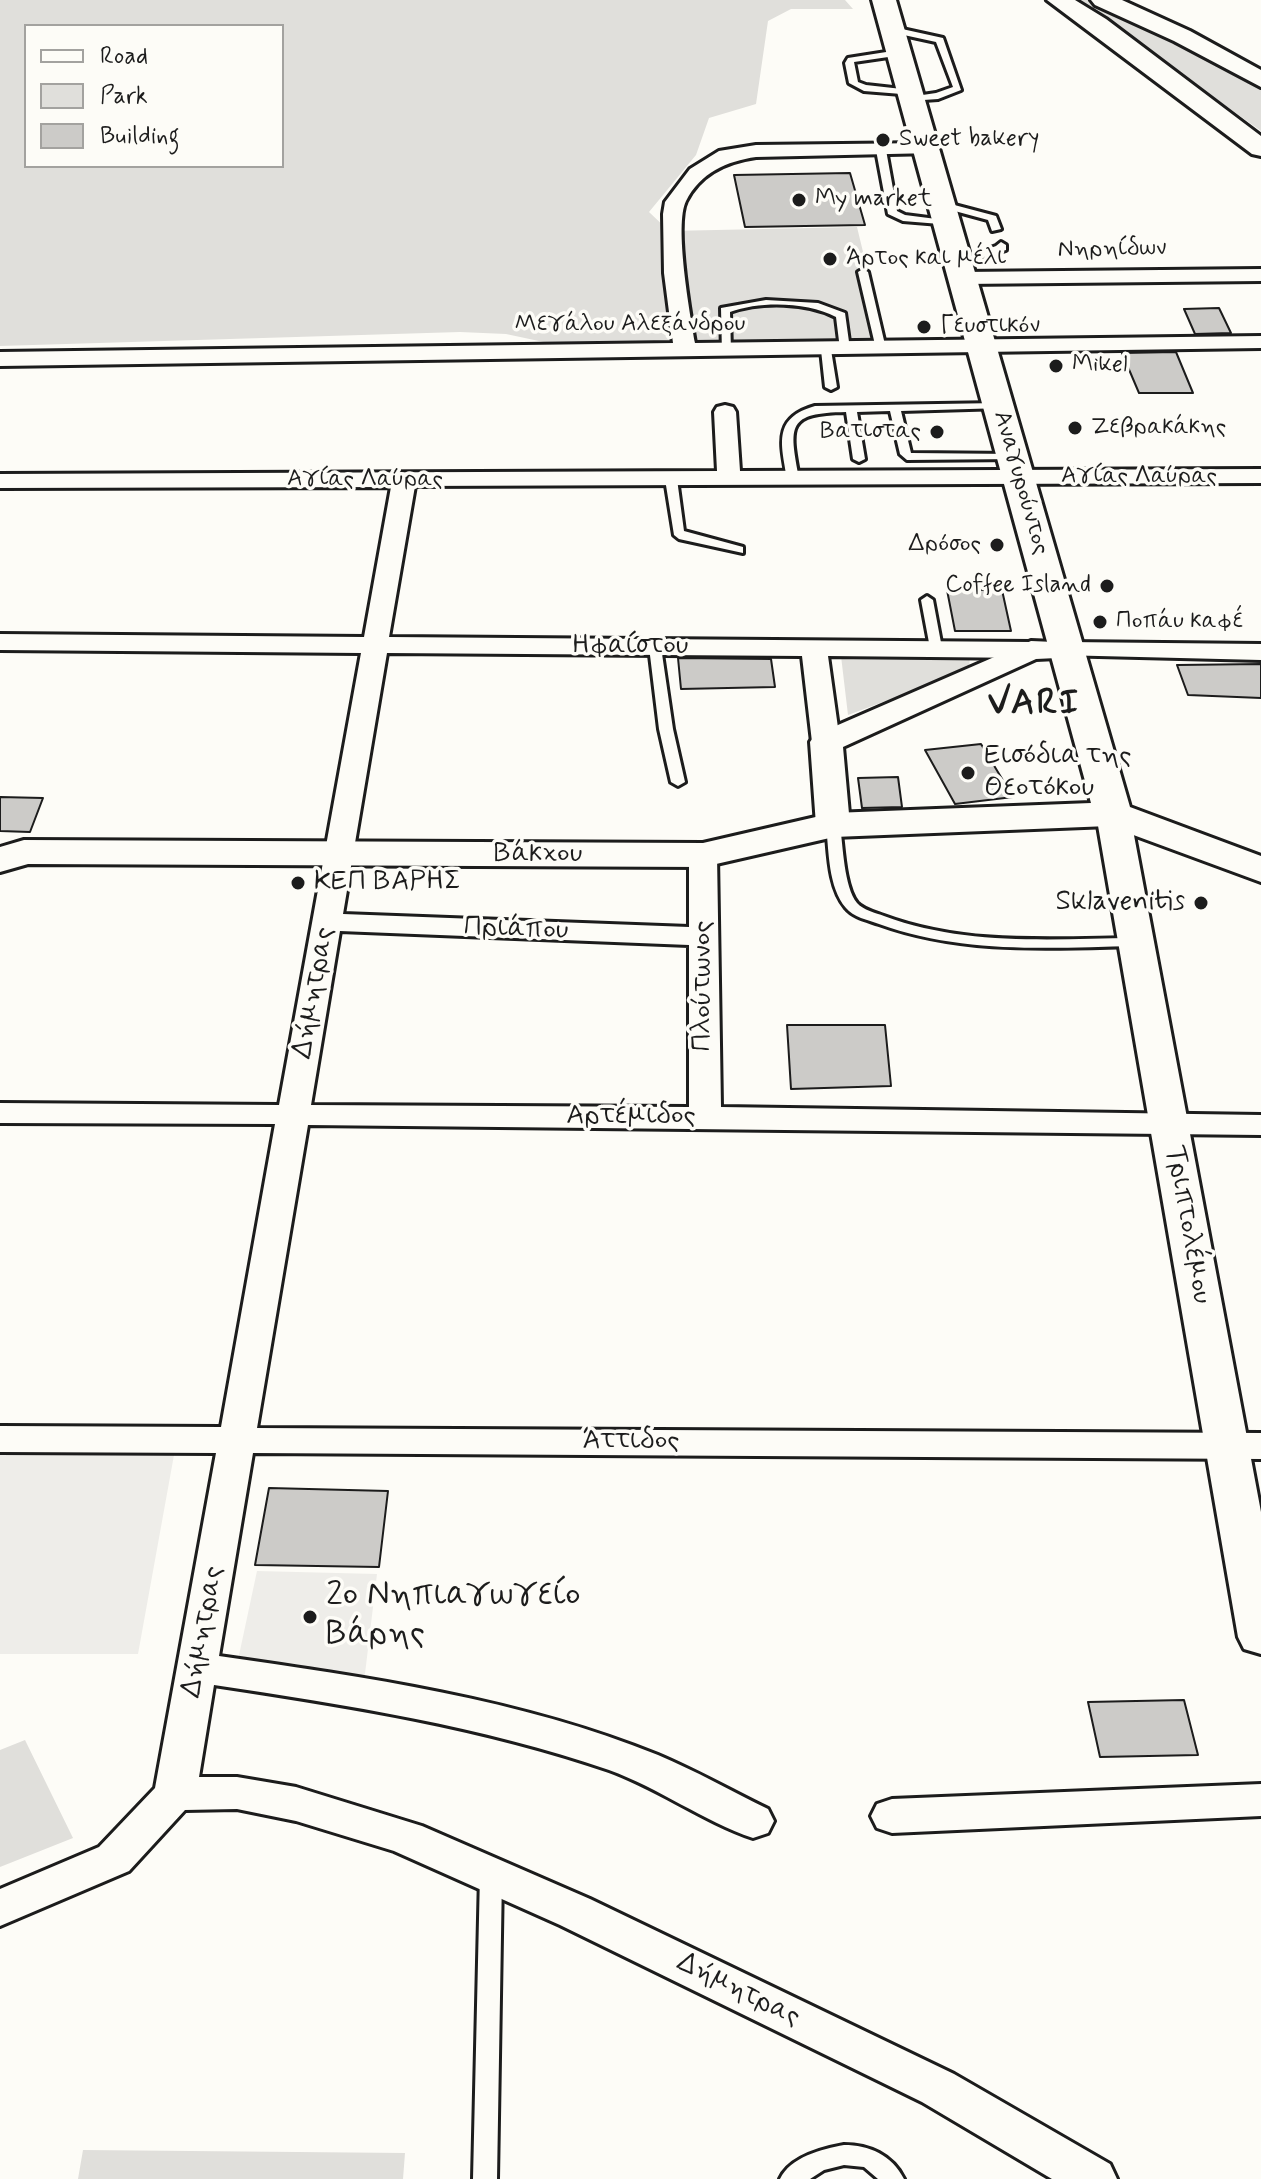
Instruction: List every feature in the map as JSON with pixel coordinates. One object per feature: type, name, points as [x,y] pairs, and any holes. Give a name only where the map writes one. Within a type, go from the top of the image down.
[{"type":"main road","name":"Αναγυρούντος","points":[[884,0],[1016,467],[1049,650],[1113,814]]},
{"type":"main road","points":[[1059,0],[1098,24],[1261,148]]},
{"type":"main road","points":[[1103,0],[1182,36],[1261,80]]},
{"type":"main road","points":[[1113,814],[1250,862]]},
{"type":"main road","name":"Βάκχου","points":[[8,854],[703,855],[833,825],[1113,814]]},
{"type":"street","points":[[685,352],[674,273],[673,214],[675,202],[697,173],[726,155],[739,153],[927,149]]},
{"type":"street","name":"Νηρηίδων","points":[[961,270],[1261,275]]},
{"type":"street","points":[[0,349],[379,338],[390,344],[391,353]]},
{"type":"street","name":"Μεγάλου Αλεξάνδρου","points":[[0,359],[726,352],[1261,342]]},
{"type":"street","points":[[725,412],[729,479]]},
{"type":"street","name":"Αγίας Λαύρας","points":[[0,481],[729,479],[1016,467],[1261,476]]},
{"type":"street","name":"Δήμητρας","points":[[404,480],[175,1794],[237,1793],[296,1804],[407,1838],[575,1912],[938,2088],[1093,2179]]},
{"type":"street","name":"Ηφαίστου","points":[[0,642],[1261,652]]},
{"type":"street","points":[[814,647],[833,825]]},
{"type":"street","points":[[826,742],[1049,650]]},
{"type":"street","name":"Τριπτολέμου","points":[[1113,814],[1169,1124],[1243,1445],[1261,1637]]},
{"type":"street","name":"Πλούτωνος","points":[[703,855],[705,1117]]},
{"type":"street","name":"Πριάπου","points":[[327,922],[704,937]]},
{"type":"street","name":"Αρτέμιδος","points":[[0,1113],[705,1117],[1261,1125]]},
{"type":"street","name":"Άττιδος","points":[[0,1439],[1243,1445]]},
{"type":"street","points":[[198,1668],[369,1693],[526,1729],[629,1761],[753,1821]]},
{"type":"street","points":[[0,1908],[114,1859],[175,1794]]},
{"type":"street","points":[[892,1816],[1261,1800]]},
{"type":"lane","points":[[940,40],[958,88],[953,92],[912,96],[864,88],[854,83],[851,60],[896,42],[940,40]]},
{"type":"lane","points":[[881,150],[892,212],[903,218],[945,214],[992,218],[996,229]]},
{"type":"lane","points":[[961,270],[1002,248],[1001,245]]},
{"type":"lane","points":[[863,272],[881,349]]},
{"type":"lane","points":[[726,352],[725,310],[749,304],[833,309],[841,315],[831,387]]},
{"type":"lane","points":[[793,478],[787,429],[793,417],[815,409],[999,406]]},
{"type":"lane","points":[[851,408],[859,459]]},
{"type":"lane","points":[[895,408],[906,454],[911,458],[1016,467]]},
{"type":"lane","points":[[671,479],[678,532],[683,536],[739,550]]},
{"type":"lane","points":[[927,600],[936,648]]},
{"type":"lane","points":[[655,647],[666,729],[678,782]]},
{"type":"lane","points":[[833,825],[845,894],[854,908],[888,923],[950,940],[982,943],[1135,942]]},
{"type":"lane","points":[[485,2179],[491,1875]]},
{"type":"lane","points":[[792,2179],[832,2154],[859,2154],[887,2171],[892,2179]]},
{"type":"shaded area","points":[[0,1454],[174,1455],[138,1654],[0,1654]]},
{"type":"shaded area","name":"2ο Νηπιαγωγείο Βάρης","points":[[257,1571],[377,1574],[364,1682],[238,1660]]},
{"type":"green space","points":[[0,0],[845,0],[853,9],[791,9],[768,21],[756,104],[709,118],[696,155],[649,212],[669,231],[857,227],[885,343],[608,349],[553,344],[506,334],[460,332],[0,346]]},
{"type":"green space","points":[[1077,0],[1093,0],[1230,66],[1261,88],[1261,131]]},
{"type":"green space","points":[[841,656],[970,656],[969,670],[848,715]]},
{"type":"green space","points":[[25,1740],[73,1838],[0,1867],[0,1750]]},
{"type":"green space","points":[[83,2150],[405,2153],[403,2179],[78,2179]]},
{"type":"building","name":"My market","points":[[850,173],[865,225],[745,227],[734,175]]},
{"type":"building","points":[[1219,308],[1231,333],[1195,334],[1184,309]]},
{"type":"building","points":[[1176,352],[1193,393],[1139,393],[1122,353]]},
{"type":"building","points":[[947,590],[1002,590],[1011,631],[955,631]]},
{"type":"building","points":[[678,658],[771,659],[775,687],[681,689]]},
{"type":"building","points":[[1261,664],[1261,698],[1188,695],[1177,665]]},
{"type":"building","name":"Εισόδια της Θεοτόκου","points":[[981,744],[1013,797],[955,804],[925,750]]},
{"type":"building","points":[[898,777],[902,807],[862,808],[858,778]]},
{"type":"building","points":[[0,797],[43,798],[30,832],[0,831]]},
{"type":"building","points":[[787,1025],[885,1025],[891,1086],[791,1089]]},
{"type":"building","name":"2ο Νηπιαγωγείο Βάρης","points":[[269,1488],[388,1491],[379,1567],[255,1565]]},
{"type":"building","points":[[1184,1700],[1198,1755],[1100,1757],[1088,1702]]},
{"type":"place","name":"Sweet bakery","points":[[883,140]]},
{"type":"place","name":"My market","points":[[799,200]]},
{"type":"place","name":"Άρτος και μέλι","points":[[830,259]]},
{"type":"place","name":"Γευστικόν","points":[[924,327]]},
{"type":"place","name":"Mikel","points":[[1056,366]]},
{"type":"place","name":"Ζεβρακάκης","points":[[1075,428]]},
{"type":"place","name":"Βατιστας","points":[[937,432]]},
{"type":"place","name":"Δρόσος","points":[[997,545]]},
{"type":"place","name":"Coffee Island","points":[[1107,586]]},
{"type":"place","name":"Ποπάυ καφέ","points":[[1100,622]]},
{"type":"place","name":"Εισόδια της Θεοτόκου","points":[[968,773]]},
{"type":"place","name":"ΚΕΠ ΒΑΡΗΣ","points":[[298,883]]},
{"type":"place","name":"Sklavenitis","points":[[1201,903]]},
{"type":"place","name":"2ο Νηπιαγωγείο Βάρης","points":[[310,1617]]},
{"type":"district","name":"VARI","points":[[1034,705]]}]
